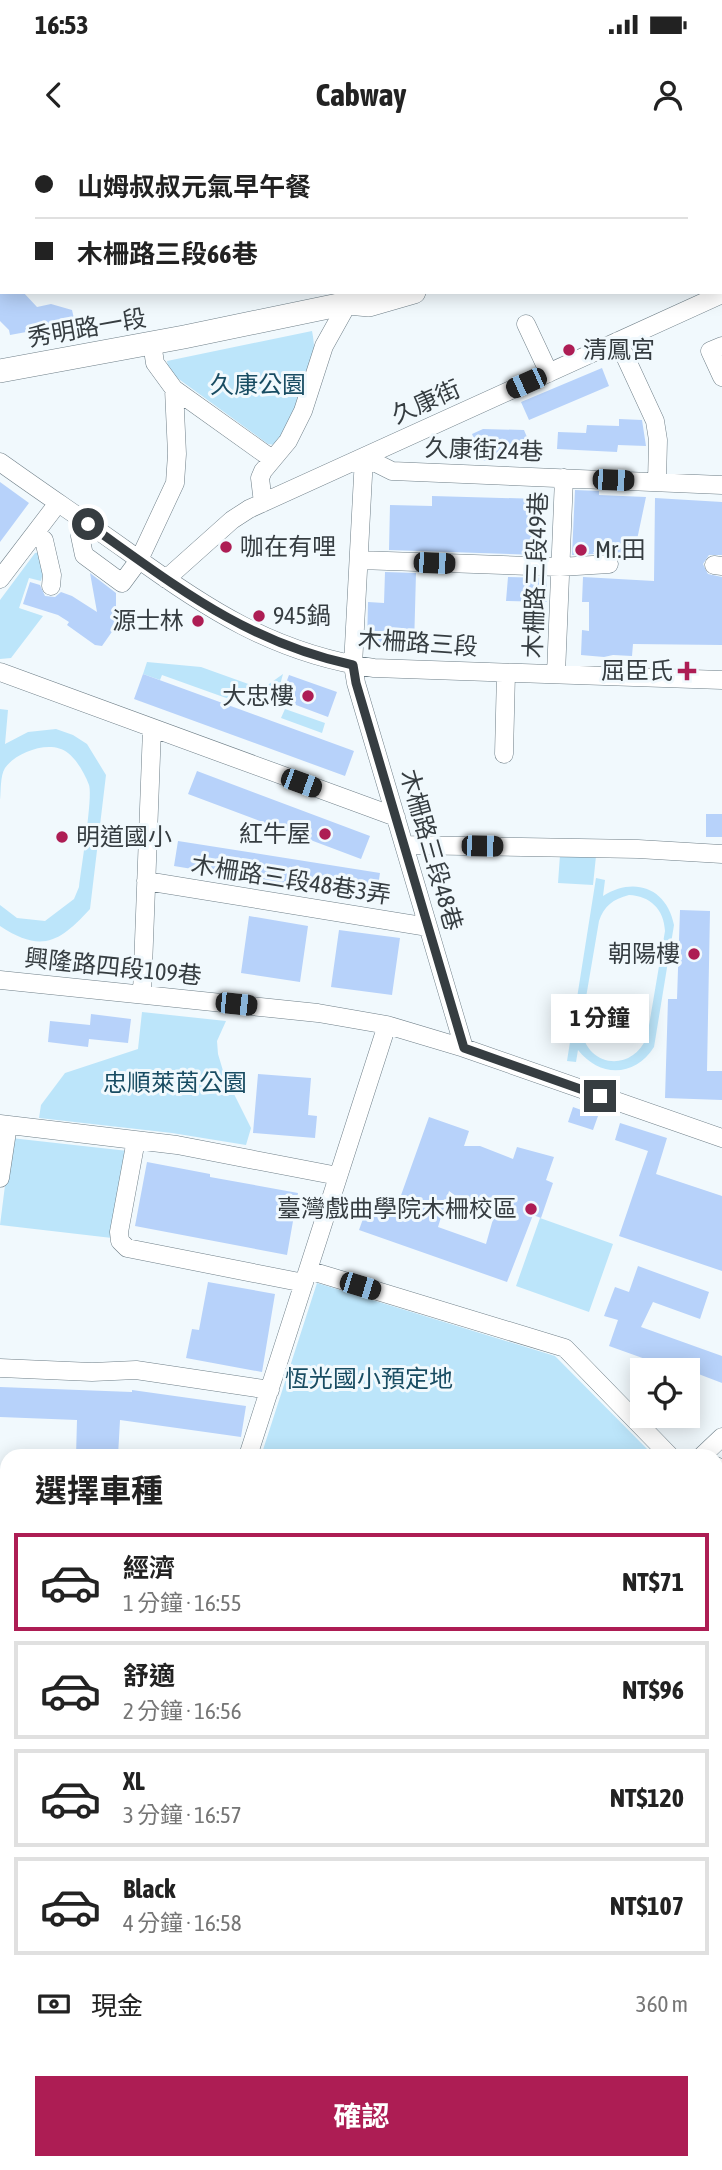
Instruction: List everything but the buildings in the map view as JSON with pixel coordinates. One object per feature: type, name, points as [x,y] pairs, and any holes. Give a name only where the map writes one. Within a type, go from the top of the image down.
[{"type":"main road","name":"秀明路一段","points":[[0,371],[152,343],[352,296],[369,305],[407,294]]},
{"type":"street","name":"久康街","points":[[166,579],[232,520],[263,503],[722,294]]},
{"type":"street","points":[[263,503],[260,478],[288,441],[298,421],[324,346],[352,296]]},
{"type":"street","points":[[526,324],[549,373]]},
{"type":"street","points":[[618,341],[655,421],[657,482]]},
{"type":"street","points":[[152,343],[155,363],[174,389],[272,459]]},
{"type":"street","points":[[722,346],[710,351],[722,377]]},
{"type":"street","points":[[88,524],[80,536],[84,555],[122,583],[139,560],[171,493],[177,471],[174,389]]},
{"type":"street","name":"久康街24巷","points":[[364,457],[392,471],[722,485]]},
{"type":"street","name":"木柵路三段48巷","points":[[364,457],[353,665],[356,683],[464,1048]]},
{"type":"street","name":"木柵路三段","points":[[0,462],[166,579],[235,623],[294,648],[353,665],[374,668],[722,680]]},
{"type":"street","name":"木柵路三段49巷","points":[[556,674],[564,478]]},
{"type":"street","points":[[0,579],[58,503]]},
{"type":"street","points":[[35,533],[44,540],[52,575],[51,586]]},
{"type":"street","points":[[359,560],[561,567],[609,564]]},
{"type":"street","points":[[0,673],[396,817]]},
{"type":"street","points":[[504,754],[506,673]]},
{"type":"street","points":[[142,995],[152,729]]},
{"type":"street","points":[[404,845],[638,849],[722,855]]},
{"type":"street","name":"木柵路三段48巷3弄","points":[[146,881],[428,927]]},
{"type":"street","name":"興隆路四段109巷","points":[[0,980],[318,1013],[387,1025],[464,1048],[722,1138]]},
{"type":"street","points":[[250,1449],[387,1025]]},
{"type":"street","points":[[0,1178],[4,1124],[135,1140],[338,1175]]},
{"type":"street","points":[[135,1140],[119,1232],[120,1241],[127,1248],[306,1276],[565,1348],[663,1449]]},
{"type":"street","points":[[0,1368],[92,1372],[136,1370],[270,1390]]},
{"type":"green space","name":"久康公園","points":[[312,331],[314,348],[305,385],[294,415],[275,445],[268,444],[169,372],[167,361]]},
{"type":"green space","points":[[40,552],[43,572],[41,581],[29,578],[19,608],[43,616],[11,658],[0,659],[0,600],[35,553]]},
{"type":"green space","points":[[147,662],[201,667],[262,689],[283,674],[280,685],[268,696],[258,700],[236,692],[229,699],[162,675],[160,680],[143,674]]},
{"type":"green space","points":[[0,709],[8,710],[5,744],[28,732],[56,729],[87,744],[106,775],[90,909],[69,930],[49,940],[27,940],[0,926],[0,905],[17,918],[45,921],[74,899],[79,887],[86,834],[89,785],[75,759],[68,753],[53,747],[43,747],[17,757],[5,768],[1,779],[0,800]]},
{"type":"green space","points":[[285,709],[325,723],[322,733],[281,718]]},
{"type":"green space","points":[[560,855],[596,856],[593,885],[558,883]]},
{"type":"green space","points":[[596,878],[605,880],[603,896],[626,887],[648,889],[664,902],[674,925],[654,1047],[646,1057],[627,1069],[596,1066],[578,1050],[576,1062],[567,1061]],"holes":[[[629,895],[649,901],[659,910],[665,931],[647,1037],[640,1049],[630,1057],[610,1061],[591,1051],[584,1040],[581,1027],[601,916],[606,907],[614,901]]]},
{"type":"green space","name":"忠順萊茵公園","points":[[142,1012],[226,1021],[217,1041],[218,1054],[224,1074],[251,1128],[246,1145],[172,1133],[39,1118],[41,1105],[65,1073],[138,1049]]},
{"type":"green space","points":[[11,1138],[128,1151],[112,1238],[0,1225]]},
{"type":"green space","points":[[540,1218],[613,1244],[589,1312],[516,1286]]},
{"type":"green space","name":"恆光國小預定地","points":[[317,1283],[555,1356],[647,1449],[263,1449]]},
{"type":"place","name":"清鳳宮","points":[[569,350]]},
{"type":"place","name":"咖在有哩","points":[[226,547]]},
{"type":"place","name":"Mr.田","points":[[581,550]]},
{"type":"place","name":"945鍋","points":[[259,616]]},
{"type":"place","name":"源士林","points":[[198,621]]},
{"type":"place","name":"屈臣氏","points":[[687,671]]},
{"type":"place","name":"大忠樓","points":[[308,696]]},
{"type":"place","name":"紅牛屋","points":[[325,834]]},
{"type":"place","name":"明道國小","points":[[62,837]]},
{"type":"place","name":"朝陽樓","points":[[694,954]]},
{"type":"place","name":"臺灣戲曲學院木柵校區","points":[[531,1209]]},
{"type":"route","points":[[88,524],[198,602],[235,623],[294,648],[353,665],[356,683],[464,1048],[600,1096]]}]
